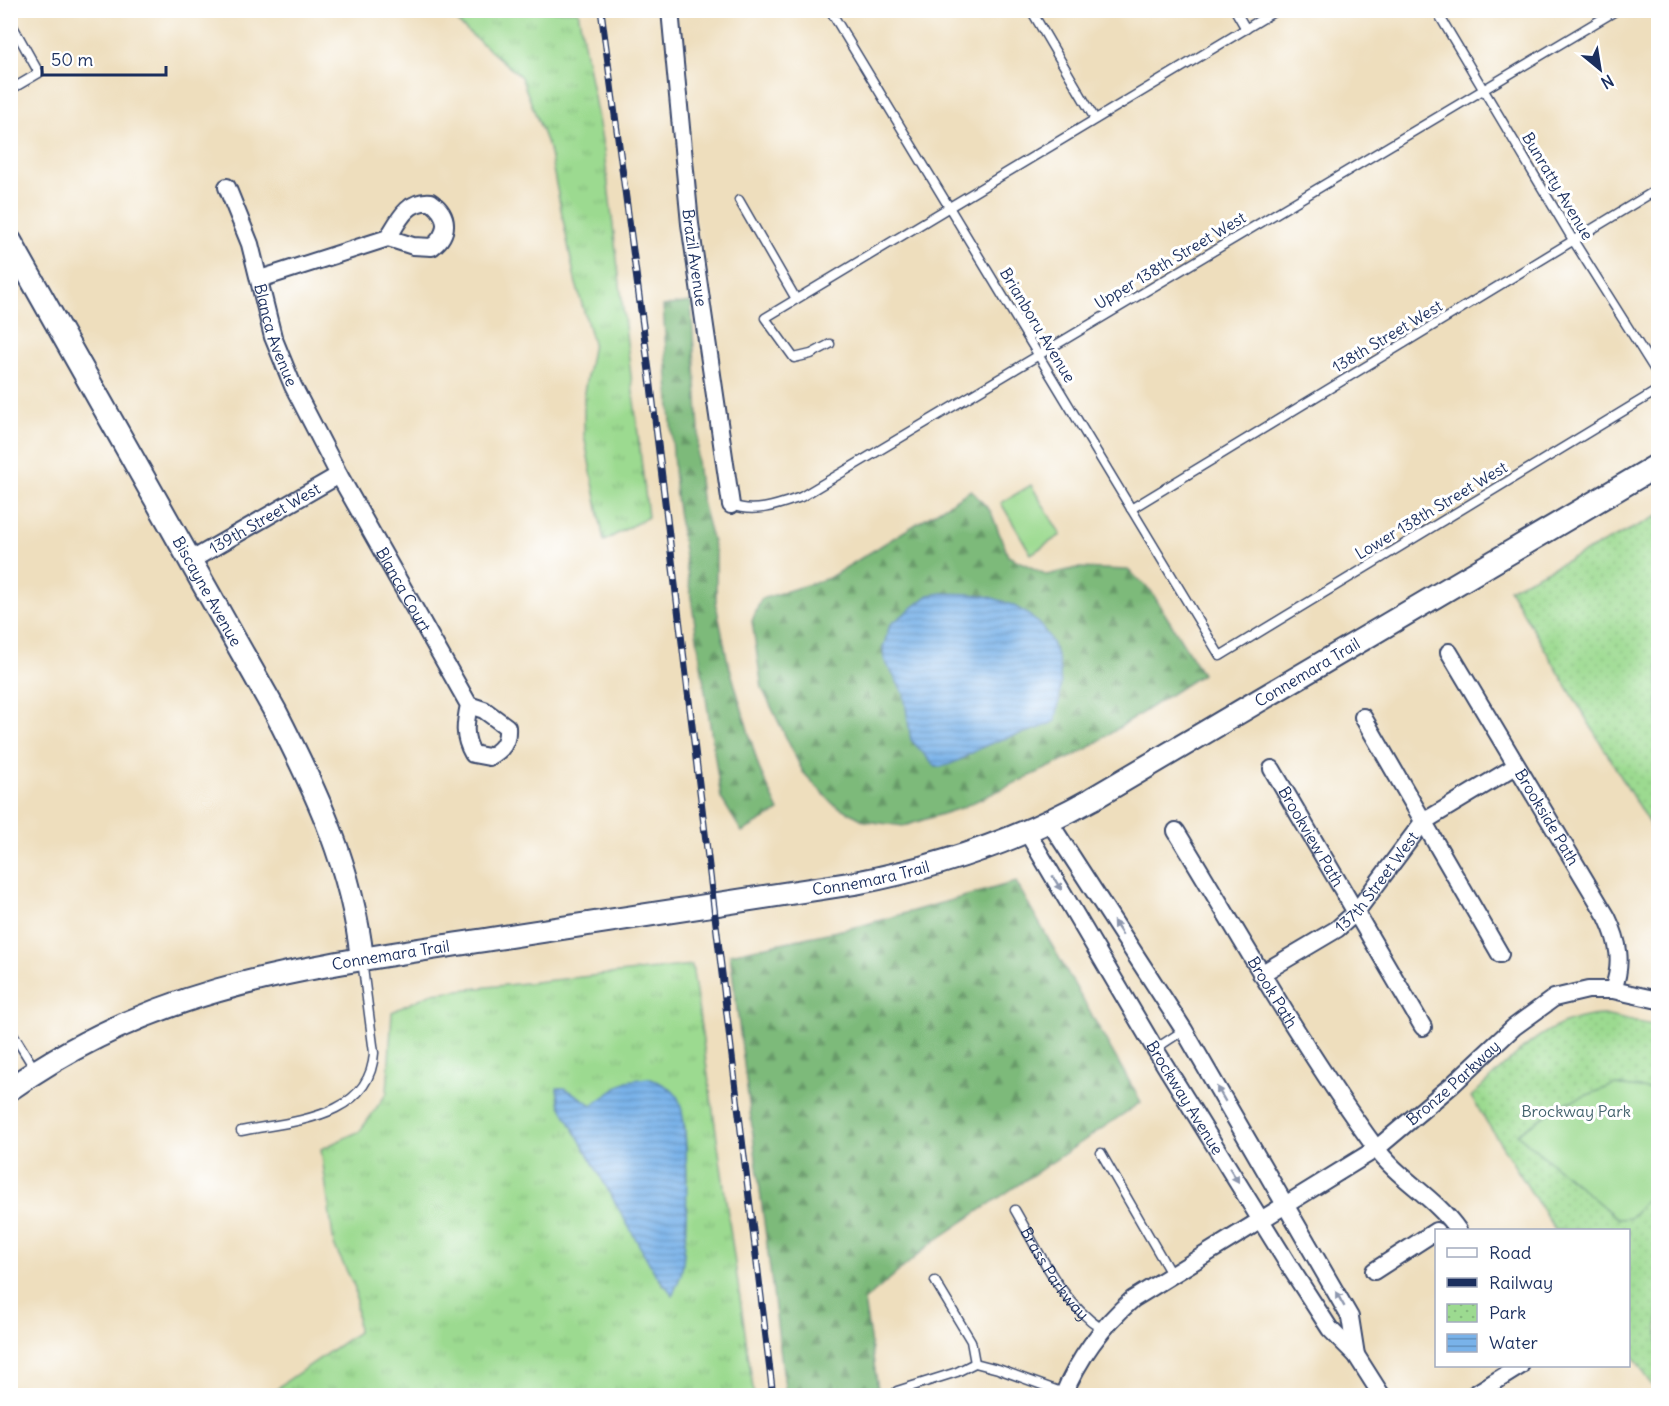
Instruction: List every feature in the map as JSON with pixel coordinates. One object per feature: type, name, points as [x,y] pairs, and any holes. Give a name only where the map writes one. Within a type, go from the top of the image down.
[{"type":"street","name":"Brazil Avenue","points":[[670,10],[690,224],[731,505]]},
{"type":"street","name":"Blanca Avenue","points":[[227,187],[250,244],[273,337],[283,364],[339,475]]},
{"type":"street","points":[[260,279],[388,238]]},
{"type":"street","name":"Biscayne Avenue","points":[[10,242],[275,711],[310,780],[348,878],[362,959]]},
{"type":"street","name":"Connemara Trail","points":[[10,1089],[36,1071],[122,1024],[197,994],[288,972],[362,959],[855,883],[913,872],[987,848],[1050,823],[1659,465]]},
{"type":"street","name":"139th Street West","points":[[190,561],[339,475]]},
{"type":"street","name":"Blanca Court","points":[[339,475],[469,705]]},
{"type":"street","name":"Brookside Path","points":[[1449,652],[1616,934],[1620,955],[1619,972],[1613,990]]},
{"type":"street","points":[[1363,717],[1500,954]]},
{"type":"street","name":"137th Street West","points":[[1261,974],[1337,929],[1356,912],[1423,822],[1516,766]]},
{"type":"street","name":"Brookview Path","points":[[1272,769],[1423,1027]]},
{"type":"street","name":"Brockway Avenue","points":[[1050,823],[1184,1030],[1350,1317],[1356,1354]]},
{"type":"street","name":"Brook Path","points":[[1176,831],[1261,974],[1312,1055],[1376,1149],[1455,1226]]},
{"type":"street","name":"Brockway Avenue","points":[[1027,832],[1155,1049],[1261,1220],[1330,1329],[1356,1354],[1382,1395]]},
{"type":"street","name":"Bronze Parkway","points":[[1261,1220],[1376,1149],[1452,1085],[1514,1027],[1554,998],[1588,990],[1613,990],[1659,1000]]},
{"type":"street","name":"Brass Parkway","points":[[1064,1394],[1079,1363],[1102,1329],[1133,1299],[1261,1220]]},
{"type":"street","points":[[1374,1271],[1435,1232]]},
{"type":"street","points":[[1472,1395],[1517,1367]]},
{"type":"lane","name":"Brianboru Avenue","points":[[830,10],[1220,656]]},
{"type":"lane","points":[[1031,10],[1095,119]]},
{"type":"lane","points":[[1234,10],[1246,29]]},
{"type":"lane","points":[[830,344],[811,354],[794,358],[765,318],[1277,10]]},
{"type":"lane","name":"Bunratty Avenue","points":[[1436,10],[1573,240],[1659,375]]},
{"type":"lane","name":"Upper 138th Street West","points":[[731,505],[744,510],[773,507],[801,497],[1617,10]]},
{"type":"lane","points":[[10,21],[39,73],[10,90]]},
{"type":"lane","name":"138th Street West","points":[[1131,508],[1659,189]]},
{"type":"lane","points":[[739,200],[796,298]]},
{"type":"lane","name":"Lower 138th Street West","points":[[1220,656],[1659,390]]},
{"type":"lane","points":[[240,1131],[326,1114],[353,1100],[367,1082],[373,1067],[374,1053],[362,959]]},
{"type":"lane","points":[[10,1029],[36,1071]]},
{"type":"lane","points":[[1155,1049],[1184,1030]]},
{"type":"lane","points":[[1101,1153],[1171,1274]]},
{"type":"lane","name":"Brass Parkway","points":[[1015,1210],[1065,1297],[1085,1318],[1102,1329]]},
{"type":"lane","points":[[897,1390],[957,1372],[975,1363],[971,1341],[935,1281]]},
{"type":"lane","name":"Brass Parkway","points":[[975,1363],[998,1369],[1064,1394]]},
{"type":"green space","points":[[454,11],[578,11],[604,151],[648,517],[604,541],[584,435],[584,392],[593,343],[575,280],[549,149],[521,77],[459,24]]},
{"type":"green space","points":[[691,302],[699,431],[697,460],[701,498],[716,554],[716,604],[727,658],[759,768],[779,811],[742,832],[721,798],[676,497],[663,306]]},
{"type":"green space","points":[[1031,485],[1061,535],[1031,554],[1001,503]]},
{"type":"green space","points":[[971,490],[991,512],[1008,556],[1047,575],[1077,568],[1128,570],[1151,591],[1202,674],[1080,753],[961,808],[904,826],[865,821],[833,804],[803,772],[762,688],[752,621],[761,599],[829,578]]},
{"type":"green space","points":[[1658,516],[1658,839],[1509,589]]},
{"type":"green space","points":[[1016,882],[1141,1102],[933,1242],[864,1301],[879,1395],[786,1395],[730,954],[860,926]]},
{"type":"green space","points":[[692,965],[754,1395],[272,1396],[281,1385],[358,1332],[355,1288],[334,1245],[321,1149],[360,1131],[387,1093],[392,1012],[432,993]],"holes":[[[557,1089],[592,1105],[599,1101],[685,1126],[687,1175],[681,1272],[663,1285],[560,1105]]]},
{"type":"green space","name":"Brockway Park","points":[[1603,1015],[1658,1026],[1658,1391],[1654,1389],[1630,1351],[1630,1229],[1554,1229],[1471,1097],[1530,1043],[1564,1023]]},
{"type":"green space","points":[[1614,1085],[1658,1090],[1658,1187],[1630,1218],[1618,1219],[1517,1134],[1561,1105]]},
{"type":"water","points":[[943,593],[989,597],[1029,615],[1052,643],[1058,660],[1060,679],[1055,721],[992,743],[951,764],[936,767],[911,740],[904,694],[884,659],[883,648],[890,625],[929,595]]},
{"type":"water","points":[[648,1078],[665,1085],[678,1098],[685,1132],[687,1184],[685,1238],[681,1274],[673,1295],[655,1273],[560,1105],[557,1088],[565,1088],[592,1105],[627,1081]]},
{"type":"railway","points":[[601,10],[651,386],[773,1396]]}]
